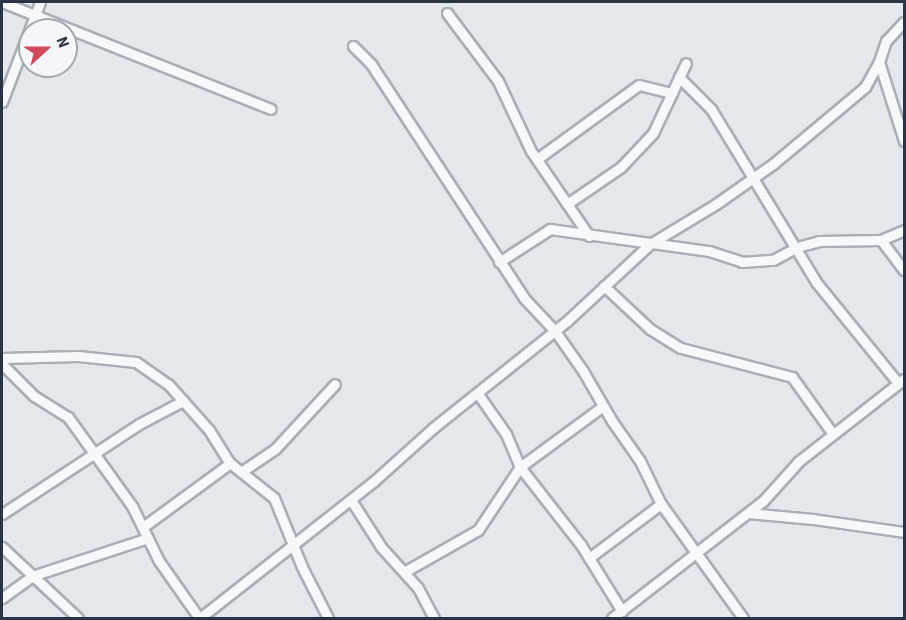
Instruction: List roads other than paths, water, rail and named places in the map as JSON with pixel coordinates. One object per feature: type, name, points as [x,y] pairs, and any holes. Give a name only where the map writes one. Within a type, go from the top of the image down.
[{"type":"street","points":[[2,2],[271,109]]},
{"type":"street","points":[[2,102],[40,2]]},
{"type":"street","points":[[447,13],[498,81],[537,159],[589,236]]},
{"type":"street","points":[[2,364],[34,396],[68,417],[132,506],[159,561],[199,618],[351,500],[433,428],[555,331],[650,244],[754,177],[865,87],[879,62],[886,41],[904,22]]},
{"type":"street","points":[[353,46],[371,64],[524,298],[555,331],[640,460],[661,504],[742,618]]},
{"type":"street","points":[[879,62],[904,141]]},
{"type":"street","points":[[567,204],[621,167],[653,133],[686,63]]},
{"type":"street","points":[[612,618],[698,554],[763,501],[799,460],[902,381],[816,282],[797,247],[711,109],[679,77]]},
{"type":"street","points":[[537,159],[639,85],[672,93]]},
{"type":"street","points":[[499,262],[550,229],[708,251],[742,262],[773,260],[797,247],[819,241],[881,240],[904,230]]},
{"type":"street","points":[[881,240],[904,270]]},
{"type":"street","points":[[604,286],[650,328],[681,348],[792,376],[833,434]]},
{"type":"street","points":[[2,358],[78,356],[135,362],[168,384],[209,430],[230,463],[274,498],[328,618]]},
{"type":"street","points":[[241,472],[275,449],[335,384]]},
{"type":"street","points":[[478,394],[506,434],[520,467],[589,558],[622,611]]},
{"type":"street","points":[[2,514],[139,424],[183,401]]},
{"type":"street","points":[[404,572],[478,531],[520,467],[603,406]]},
{"type":"street","points":[[143,527],[230,463]]},
{"type":"street","points":[[351,500],[381,547],[418,588],[434,618]]},
{"type":"street","points":[[589,558],[661,504]]},
{"type":"street","points":[[748,513],[813,519],[904,532]]},
{"type":"street","points":[[2,598],[32,576],[148,538]]},
{"type":"street","points":[[2,547],[78,618]]}]
